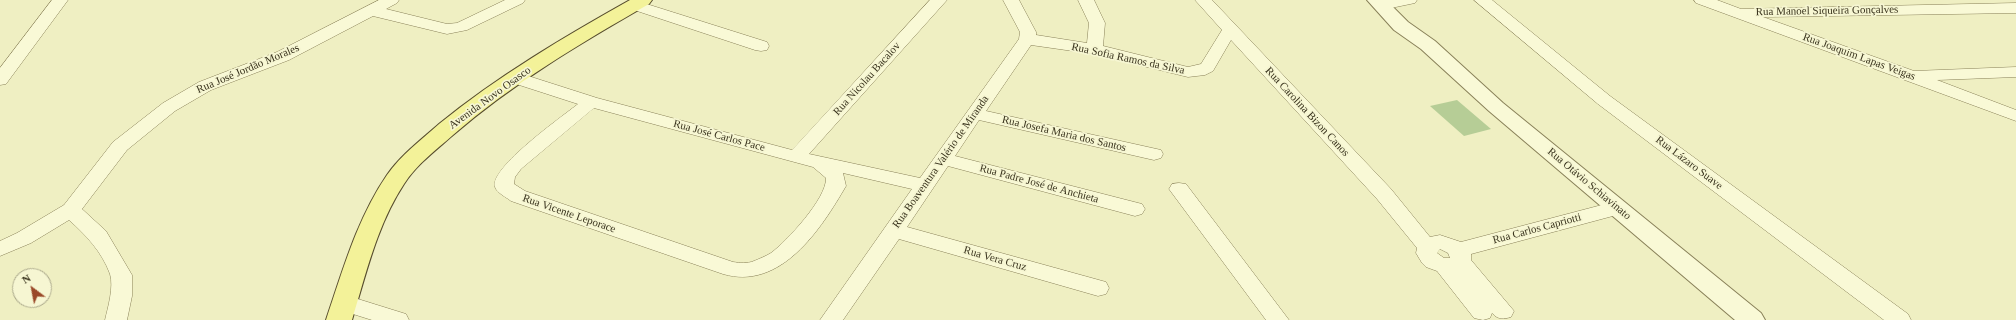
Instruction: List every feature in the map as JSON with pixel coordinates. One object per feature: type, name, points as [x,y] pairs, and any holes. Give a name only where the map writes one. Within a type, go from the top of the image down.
[{"type":"main road","name":"Avenida Novo Osasco","points":[[342,311],[372,226],[392,185],[419,154],[458,119],[516,78],[639,2]]},
{"type":"street","points":[[0,80],[60,0]]},
{"type":"street","name":"Rua José Jordão Morales","points":[[71,210],[120,146],[169,107],[205,86],[283,56],[391,0]]},
{"type":"street","points":[[370,10],[447,30],[461,27],[517,0]]},
{"type":"street","name":"Rua Nicolau Bacalov","points":[[796,157],[939,0]]},
{"type":"street","points":[[1011,0],[1028,32],[1028,39]]},
{"type":"street","points":[[1086,0],[1096,17],[1099,27],[1094,49]]},
{"type":"street","name":"Rua Carolina Bizon Canos","points":[[1203,0],[1384,194],[1447,253],[1495,316]]},
{"type":"street","name":"Rua Lázaro Suave","points":[[1482,0],[1638,126],[1900,320]]},
{"type":"street","name":"Rua Joaquim Lapas Veigas","points":[[1702,0],[1909,75],[2016,116]]},
{"type":"street","points":[[639,2],[761,46]]},
{"type":"street","name":"Rua Otávio Schiavinato","points":[[1389,2],[1400,26],[1428,45],[1496,107],[1752,320]]},
{"type":"street","name":"Rua Manoel Siqueira Gonçalves","points":[[1735,12],[1937,5],[2016,8]]},
{"type":"street","name":"Rua Sofia Ramos da Silva","points":[[1028,39],[1094,49],[1176,71],[1188,72],[1199,71],[1207,67],[1230,29]]},
{"type":"street","name":"Rua Boaventura Valério de Miranda","points":[[834,319],[893,230],[1028,39]]},
{"type":"street","points":[[1909,75],[2016,72]]},
{"type":"street","name":"Rua José Carlos Pace","points":[[516,78],[591,102],[796,157],[925,185]]},
{"type":"street","name":"Rua Vicente Leporace","points":[[591,102],[514,165],[505,176],[504,186],[518,196],[731,269],[742,271],[757,269],[778,258],[818,217],[836,186],[835,176],[820,163]]},
{"type":"street","name":"Rua Josefa Maria dos Santos","points":[[975,114],[1154,154]]},
{"type":"street","name":"Rua Padre José de Anchieta","points":[[943,159],[1135,209]]},
{"type":"street","points":[[1179,189],[1278,320]]},
{"type":"street","name":"Rua Carlos Capriotti","points":[[1447,253],[1617,208]]},
{"type":"street","points":[[0,249],[24,238],[71,210],[99,236],[121,275],[122,296],[116,320]]},
{"type":"street","name":"Rua Vera Cruz","points":[[893,230],[1098,288]]},
{"type":"street","points":[[342,311],[398,320]]},
{"type":"green space","points":[[1457,100],[1491,129],[1464,136],[1430,106]]}]
